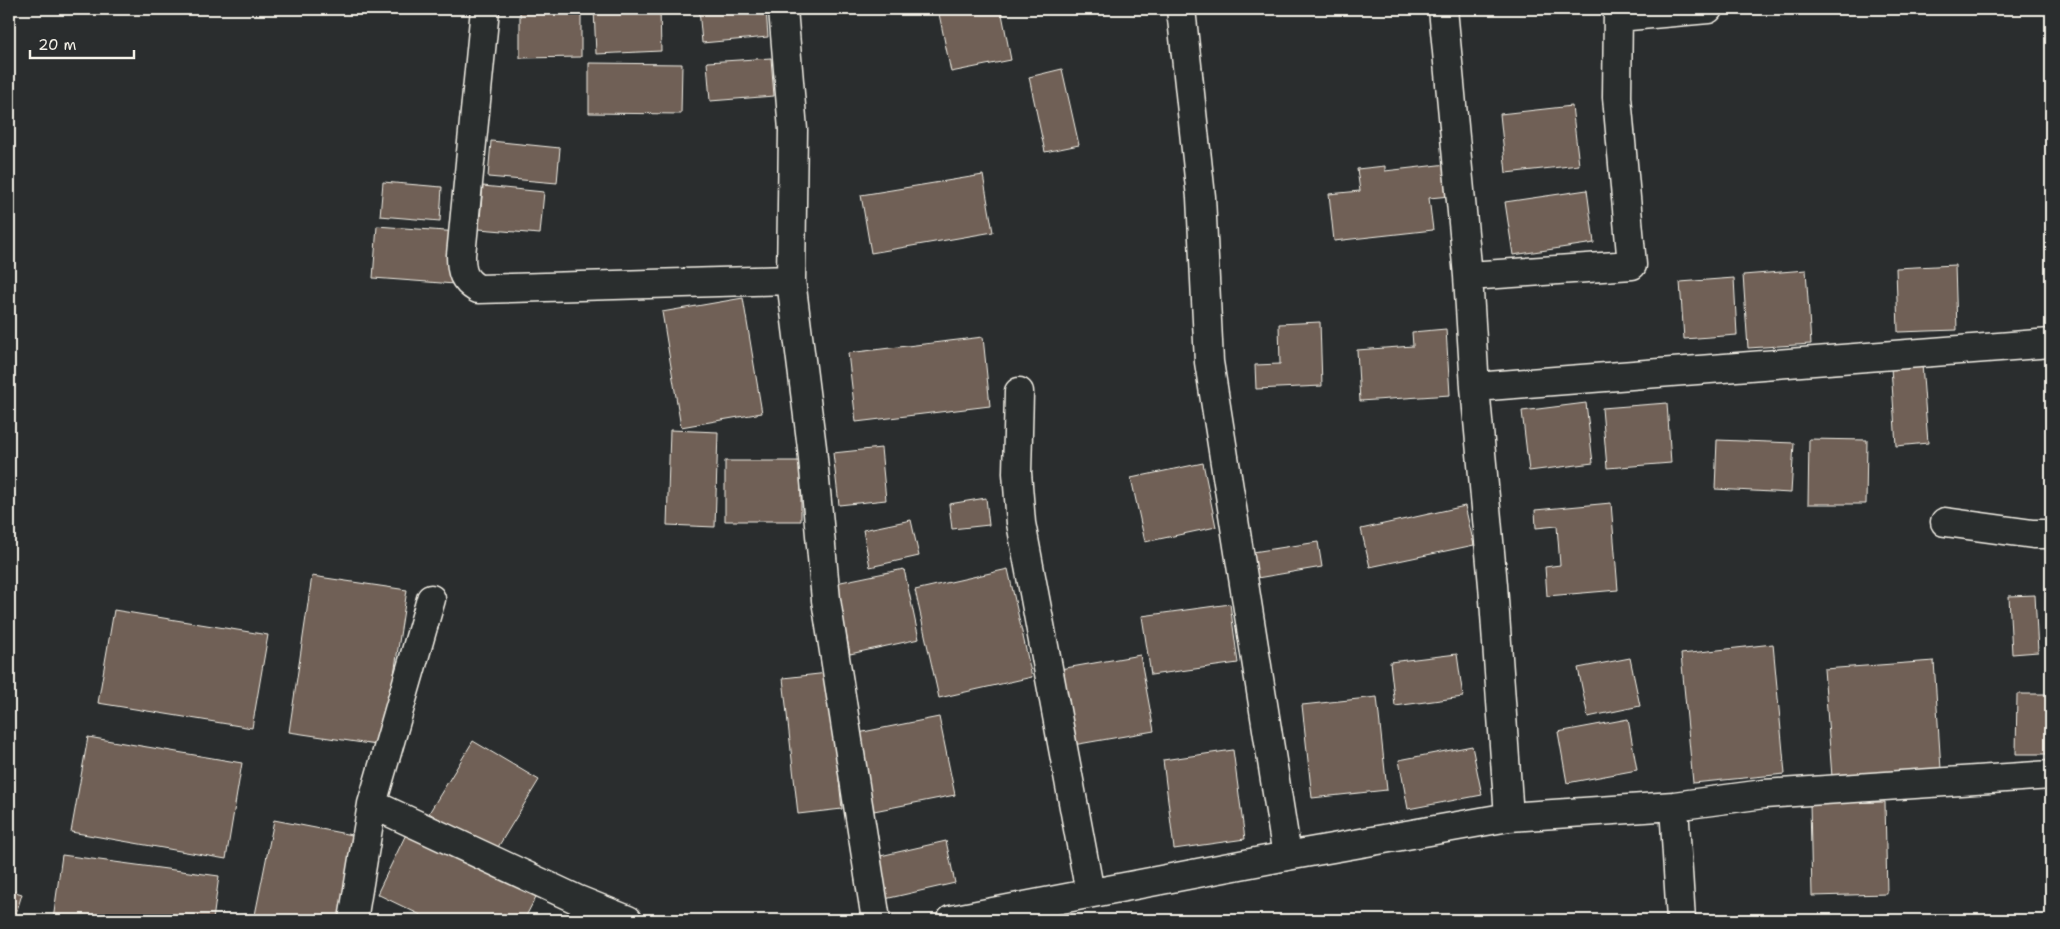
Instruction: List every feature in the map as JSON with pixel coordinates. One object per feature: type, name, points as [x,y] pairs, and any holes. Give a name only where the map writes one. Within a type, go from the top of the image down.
[{"type":"street","points":[[485,9],[461,255],[461,271],[466,282],[478,289],[792,280]]},
{"type":"street","points":[[783,9],[793,130],[792,280],[812,448],[826,600],[876,920]]},
{"type":"street","points":[[1181,9],[1201,197],[1209,362],[1233,526],[1287,856]]},
{"type":"street","points":[[1443,9],[1468,276],[1475,387],[1493,584],[1509,817]]},
{"type":"street","points":[[1468,276],[1632,265],[1617,97],[1618,13],[1708,9]]},
{"type":"street","points":[[1475,387],[2051,342]]},
{"type":"street","points":[[1019,392],[1017,473],[1021,523],[1090,894]]},
{"type":"street","points":[[1944,522],[2033,534],[2051,534]]},
{"type":"street","points":[[353,920],[372,804],[431,599]]},
{"type":"street","points":[[951,920],[1287,856],[1509,817],[1674,806],[1764,794],[2051,775]]},
{"type":"street","points":[[372,804],[576,899],[628,920]]},
{"type":"street","points":[[1674,806],[1682,920]]},
{"type":"building","points":[[520,9],[581,9],[581,57],[520,58]]},
{"type":"building","points":[[594,9],[660,9],[661,51],[596,54]]},
{"type":"building","points":[[699,9],[766,9],[768,37],[702,43]]},
{"type":"building","points":[[938,9],[1001,9],[1011,60],[951,72]]},
{"type":"building","points":[[771,58],[774,96],[710,101],[707,62]]},
{"type":"building","points":[[589,63],[682,64],[681,114],[589,113]]},
{"type":"building","points":[[1062,69],[1079,145],[1045,152],[1029,77]]},
{"type":"building","points":[[1572,106],[1579,165],[1506,173],[1500,114]]},
{"type":"building","points":[[491,141],[560,148],[557,183],[488,177]]},
{"type":"building","points":[[1447,164],[1450,196],[1429,198],[1433,230],[1334,241],[1329,194],[1360,191],[1357,169],[1385,166],[1385,171]]},
{"type":"building","points":[[983,175],[993,232],[871,253],[861,195]]},
{"type":"building","points":[[383,182],[442,187],[440,221],[380,216]]},
{"type":"building","points":[[483,186],[544,192],[540,234],[479,229]]},
{"type":"building","points":[[1587,190],[1594,243],[1513,255],[1505,202]]},
{"type":"building","points":[[377,226],[459,232],[455,284],[373,278]]},
{"type":"building","points":[[1955,265],[1957,330],[1898,332],[1896,268]]},
{"type":"building","points":[[1806,270],[1811,344],[1748,348],[1743,275]]},
{"type":"building","points":[[1734,278],[1737,335],[1684,339],[1680,282]]},
{"type":"building","points":[[743,298],[762,413],[681,427],[662,312]]},
{"type":"building","points":[[1320,322],[1322,386],[1256,389],[1255,365],[1280,364],[1279,324]]},
{"type":"building","points":[[1446,329],[1450,395],[1360,401],[1357,350],[1413,346],[1412,332]]},
{"type":"building","points":[[983,337],[990,406],[856,422],[848,353]]},
{"type":"building","points":[[1922,364],[1928,443],[1896,446],[1891,367]]},
{"type":"building","points":[[1586,403],[1593,463],[1529,471],[1522,411]]},
{"type":"building","points":[[1667,403],[1671,463],[1607,468],[1602,408]]},
{"type":"building","points":[[670,430],[718,432],[715,527],[667,525]]},
{"type":"building","points":[[1809,439],[1867,440],[1866,504],[1808,504]]},
{"type":"building","points":[[1717,440],[1794,443],[1791,493],[1715,489]]},
{"type":"building","points":[[881,448],[886,500],[839,505],[833,453]]},
{"type":"building","points":[[725,461],[801,461],[801,521],[725,521]]},
{"type":"building","points":[[1203,463],[1216,527],[1145,542],[1131,478]]},
{"type":"building","points":[[986,498],[989,525],[952,529],[949,504]]},
{"type":"building","points":[[1611,503],[1618,590],[1547,596],[1545,567],[1560,565],[1557,526],[1536,528],[1535,510]]},
{"type":"building","points":[[1465,506],[1474,545],[1370,567],[1361,529]]},
{"type":"building","points":[[911,520],[919,556],[870,567],[863,530]]},
{"type":"building","points":[[1318,542],[1322,567],[1257,578],[1253,552]]},
{"type":"building","points":[[904,569],[919,639],[850,654],[836,583]]},
{"type":"building","points":[[1008,569],[1032,677],[939,698],[915,590]]},
{"type":"building","points":[[312,576],[407,590],[383,746],[289,732]]},
{"type":"building","points":[[2035,595],[2038,652],[2012,654],[2009,596]]},
{"type":"building","points":[[1230,604],[1238,663],[1151,675],[1142,616]]},
{"type":"building","points":[[114,610],[268,635],[252,728],[98,703]]},
{"type":"building","points":[[1773,644],[1785,774],[1693,783],[1681,654]]},
{"type":"building","points":[[1457,654],[1463,697],[1395,706],[1390,662]]},
{"type":"building","points":[[1140,655],[1154,731],[1073,745],[1060,669]]},
{"type":"building","points":[[1630,658],[1640,706],[1588,717],[1578,668]]},
{"type":"building","points":[[1934,661],[1941,769],[1832,777],[1824,669]]},
{"type":"building","points":[[828,673],[842,809],[798,814],[783,678]]},
{"type":"building","points":[[2017,694],[2051,694],[2051,754],[2016,754]]},
{"type":"building","points":[[1377,697],[1387,790],[1312,798],[1302,705]]},
{"type":"building","points":[[939,717],[955,795],[874,811],[858,733]]},
{"type":"building","points":[[1628,719],[1637,770],[1567,783],[1558,732]]},
{"type":"building","points":[[88,737],[242,763],[226,859],[71,832]]},
{"type":"building","points":[[473,741],[539,780],[495,852],[429,813]]},
{"type":"building","points":[[1472,746],[1482,795],[1408,809],[1399,760]]},
{"type":"building","points":[[1233,750],[1245,839],[1174,849],[1163,760]]},
{"type":"building","points":[[1885,802],[1887,894],[1812,896],[1810,803]]},
{"type":"building","points":[[274,820],[357,836],[341,920],[254,920]]},
{"type":"building","points":[[410,826],[540,889],[524,920],[431,920],[377,894]]},
{"type":"building","points":[[946,841],[955,883],[885,899],[876,857]]},
{"type":"building","points":[[62,855],[219,876],[213,920],[53,920]]},
{"type":"building","points":[[9,890],[22,894],[14,920],[9,920]]}]
